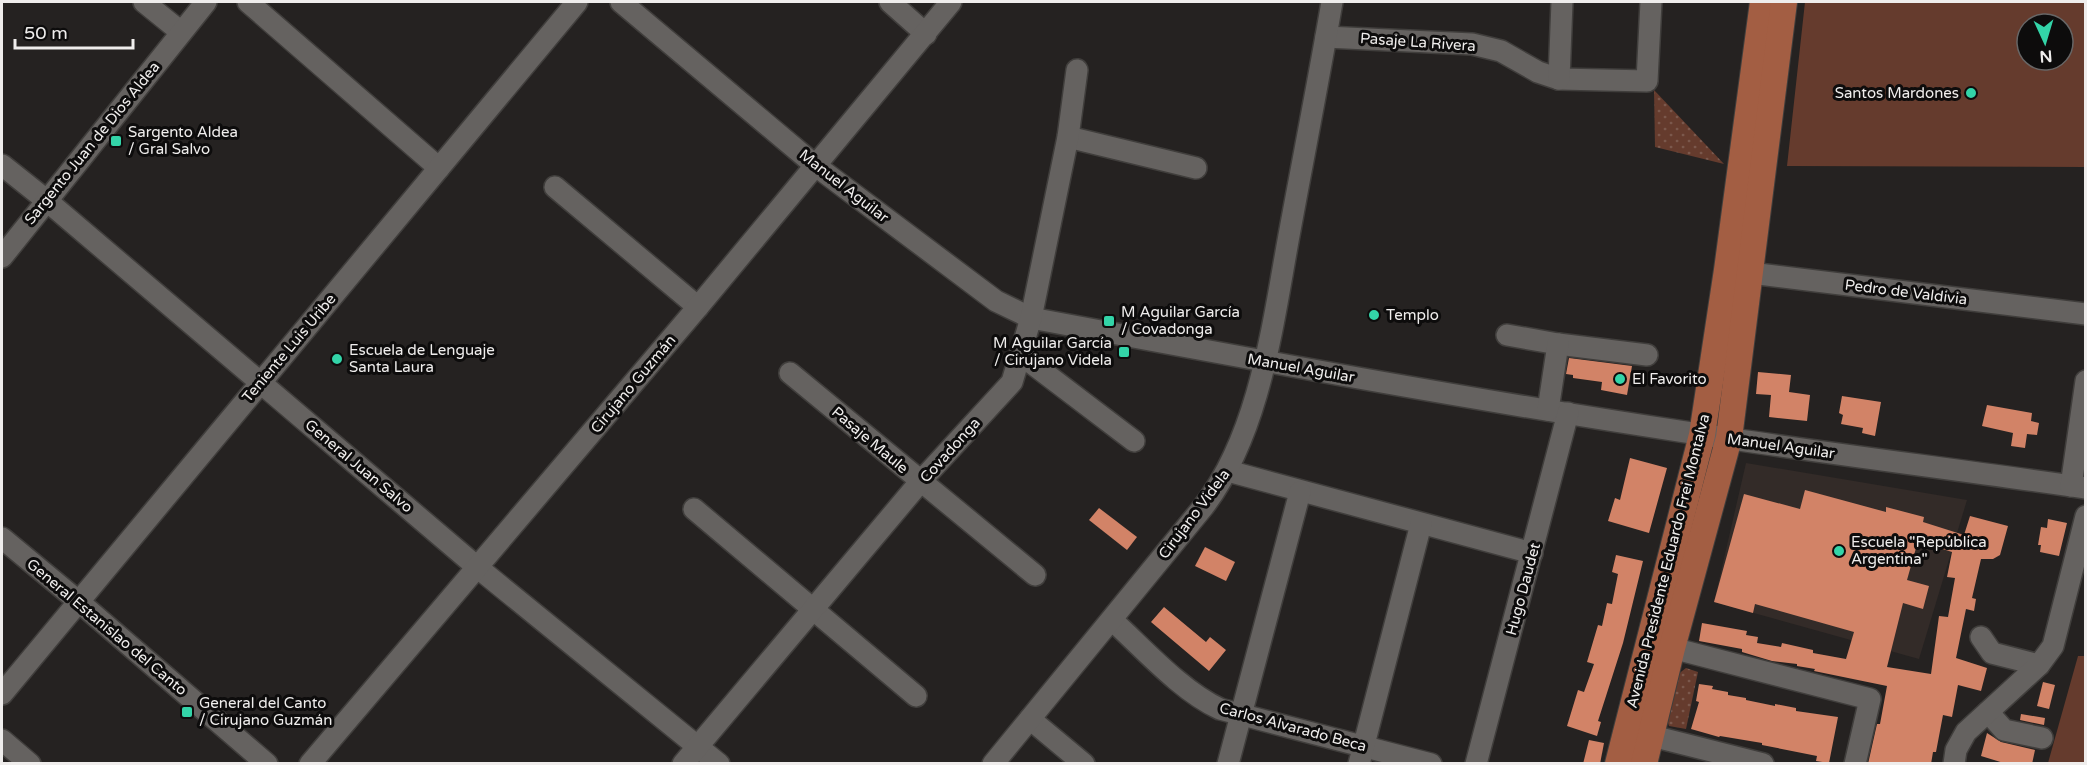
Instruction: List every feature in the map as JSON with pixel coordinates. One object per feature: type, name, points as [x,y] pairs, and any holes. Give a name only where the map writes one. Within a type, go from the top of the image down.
[{"type":"main road","name":"Avenida Presidente Eduardo Frei Montalva","points":[[1618,764],[1702,435],[1739,272],[1784,2]]},
{"type":"main road","name":"Avenida Presidente Eduardo Frei Montalva","points":[[1644,764],[1672,648],[1728,438],[1761,8]]},
{"type":"street","points":[[144,2],[182,32]]},
{"type":"street","name":"Sargento Juan de Dios Aldea","points":[[2,257],[206,2]]},
{"type":"street","points":[[248,2],[439,168]]},
{"type":"street","name":"Teniente Luis Uribe","points":[[2,694],[577,2]]},
{"type":"street","name":"Manuel Aguilar","points":[[621,2],[816,166],[996,302],[1031,318],[1265,362],[1558,412],[1702,435],[2078,487]]},
{"type":"street","points":[[890,2],[926,34]]},
{"type":"street","name":"Cirujano Guzmán","points":[[310,764],[698,307],[951,2]]},
{"type":"street","name":"Cirujano Videla","points":[[993,764],[1204,506],[1228,471],[1238,449],[1265,362],[1332,2]]},
{"type":"street","points":[[1559,79],[1562,2]]},
{"type":"street","name":"Pasaje La Rivera","points":[[1326,37],[1482,46],[1502,51],[1538,72],[1559,79],[1647,81],[1651,2]]},
{"type":"street","name":"Covadonga","points":[[683,764],[920,482],[1012,382],[1031,318],[1068,137],[1077,70]]},
{"type":"street","points":[[1068,137],[1196,168]]},
{"type":"street","name":"General Juan Salvo","points":[[2,165],[477,567],[719,764]]},
{"type":"street","points":[[555,187],[698,307]]},
{"type":"street","name":"Pedro de Valdivia","points":[[1739,272],[2085,314]]},
{"type":"street","points":[[1507,335],[1647,355]]},
{"type":"street","name":"Hugo Daudet","points":[[1476,764],[1532,553],[1558,412],[1558,344]]},
{"type":"street","points":[[1021,355],[1134,441]]},
{"type":"street","name":"Pasaje Maule","points":[[790,373],[920,482],[1035,574]]},
{"type":"street","points":[[2078,487],[2085,381]]},
{"type":"street","points":[[1228,471],[1532,553]]},
{"type":"street","points":[[1228,764],[1300,492]]},
{"type":"street","points":[[694,508],[916,696]]},
{"type":"street","points":[[1954,764],[1956,750],[1966,732],[2039,665],[2053,646],[2085,516]]},
{"type":"street","points":[[1361,755],[1421,524]]},
{"type":"street","name":"General Estanislao del Canto","points":[[2,538],[267,764]]},
{"type":"street","name":"Carlos Alvarado Beca","points":[[1112,620],[1200,699],[1220,708],[1361,755],[1431,764]]},
{"type":"street","points":[[1981,637],[1992,653],[2039,665]]},
{"type":"street","points":[[1672,648],[1870,699],[1855,764]]},
{"type":"street","points":[[1988,712],[2004,730],[2042,738]]},
{"type":"street","points":[[1030,719],[1084,764]]},
{"type":"street","points":[[1652,736],[1763,764]]},
{"type":"street","points":[[2,740],[30,764]]},
{"type":"shaded area","points":[[1805,2],[2085,2],[2085,167],[1787,166]]},
{"type":"shaded area","points":[[1654,90],[1724,164],[1655,147]]},
{"type":"shaded area","name":"Escuela \"República Argentina\"","points":[[1746,463],[1967,500],[1919,659],[1714,602]]},
{"type":"shaded area","points":[[2078,656],[2085,656],[2085,763],[2048,763]]},
{"type":"shaded area","points":[[1686,668],[1698,672],[1686,729],[1669,726],[1666,717],[1677,675]]},
{"type":"building","points":[[1569,358],[1632,366],[1627,395],[1601,390],[1602,382],[1573,378],[1573,375],[1566,374]]},
{"type":"building","points":[[1758,372],[1791,375],[1789,392],[1810,395],[1807,421],[1769,417],[1771,395],[1756,394]]},
{"type":"building","points":[[1842,396],[1881,402],[1875,436],[1862,433],[1863,428],[1841,424],[1843,415],[1839,413]]},
{"type":"building","points":[[1987,405],[2032,413],[2031,421],[2039,423],[2037,435],[2027,434],[2025,448],[2011,446],[2013,433],[1982,426]]},
{"type":"building","points":[[1630,458],[1667,468],[1649,533],[1608,521],[1615,498],[1620,500]]},
{"type":"building","name":"Escuela \"República Argentina\"","points":[[1805,490],[1886,512],[1886,507],[1924,517],[1923,522],[1964,535],[1970,516],[2008,526],[2000,555],[1993,559],[1981,559],[1972,598],[1976,599],[1974,611],[1966,609],[1956,658],[1987,668],[1981,691],[1958,685],[1952,717],[1943,715],[1936,752],[1933,752],[1931,764],[1868,764],[1877,724],[1880,724],[1887,686],[1814,671],[1815,669],[1797,666],[1797,664],[1772,661],[1742,652],[1742,649],[1699,641],[1702,623],[1747,631],[1746,635],[1758,637],[1757,643],[1781,647],[1782,643],[1813,650],[1813,653],[1846,659],[1854,632],[1755,604],[1753,613],[1714,602],[1744,494],[1800,509]],"holes":[[[1918,541],[1952,552],[1947,577],[1955,578],[1948,617],[1939,616],[1931,674],[1887,667],[1903,603],[1923,609],[1929,586],[1907,580]]]},
{"type":"building","points":[[1099,508],[1137,537],[1127,550],[1089,520]]},
{"type":"building","points":[[2048,519],[2067,523],[2059,556],[2040,552],[2041,545],[2038,545],[2041,527],[2047,528]]},
{"type":"building","points":[[1205,547],[1235,562],[1226,581],[1195,566]]},
{"type":"building","points":[[1616,555],[1643,561],[1623,643],[1598,721],[1601,722],[1597,736],[1567,726],[1578,690],[1584,692],[1594,664],[1587,662],[1598,625],[1602,626],[1607,603],[1612,604],[1618,574],[1612,572]]},
{"type":"building","points":[[1164,607],[1206,642],[1210,637],[1226,650],[1209,671],[1151,622]]},
{"type":"building","points":[[2043,682],[2055,685],[2049,709],[2037,706]]},
{"type":"building","points":[[1699,684],[1713,686],[1712,689],[1728,692],[1728,695],[1746,698],[1746,700],[1838,717],[1829,763],[1816,761],[1817,756],[1762,745],[1762,743],[1719,737],[1691,729],[1699,702],[1696,701]]},
{"type":"building","points":[[2021,714],[2045,718],[2044,725],[2020,720]]},
{"type":"building","points":[[1987,733],[2001,742],[2035,750],[2032,764],[2007,764],[1981,756]]},
{"type":"building","points":[[1589,740],[1604,743],[1600,764],[1583,764]]},
{"type":"place","name":"Santos Mardones","points":[[1971,93]]},
{"type":"place","name":"Sargento Aldea / Gral Salvo","points":[[116,141]]},
{"type":"place","name":"Templo","points":[[1374,315]]},
{"type":"place","name":"M Aguilar García / Covadonga","points":[[1109,321]]},
{"type":"place","name":"M Aguilar García / Cirujano Videla","points":[[1124,352]]},
{"type":"place","name":"Escuela de Lenguaje Santa Laura","points":[[337,359]]},
{"type":"place","name":"El Favorito","points":[[1620,379]]},
{"type":"place","name":"Escuela \"República Argentina\"","points":[[1839,551]]},
{"type":"place","name":"General del Canto / Cirujano Guzmán","points":[[187,712]]}]
